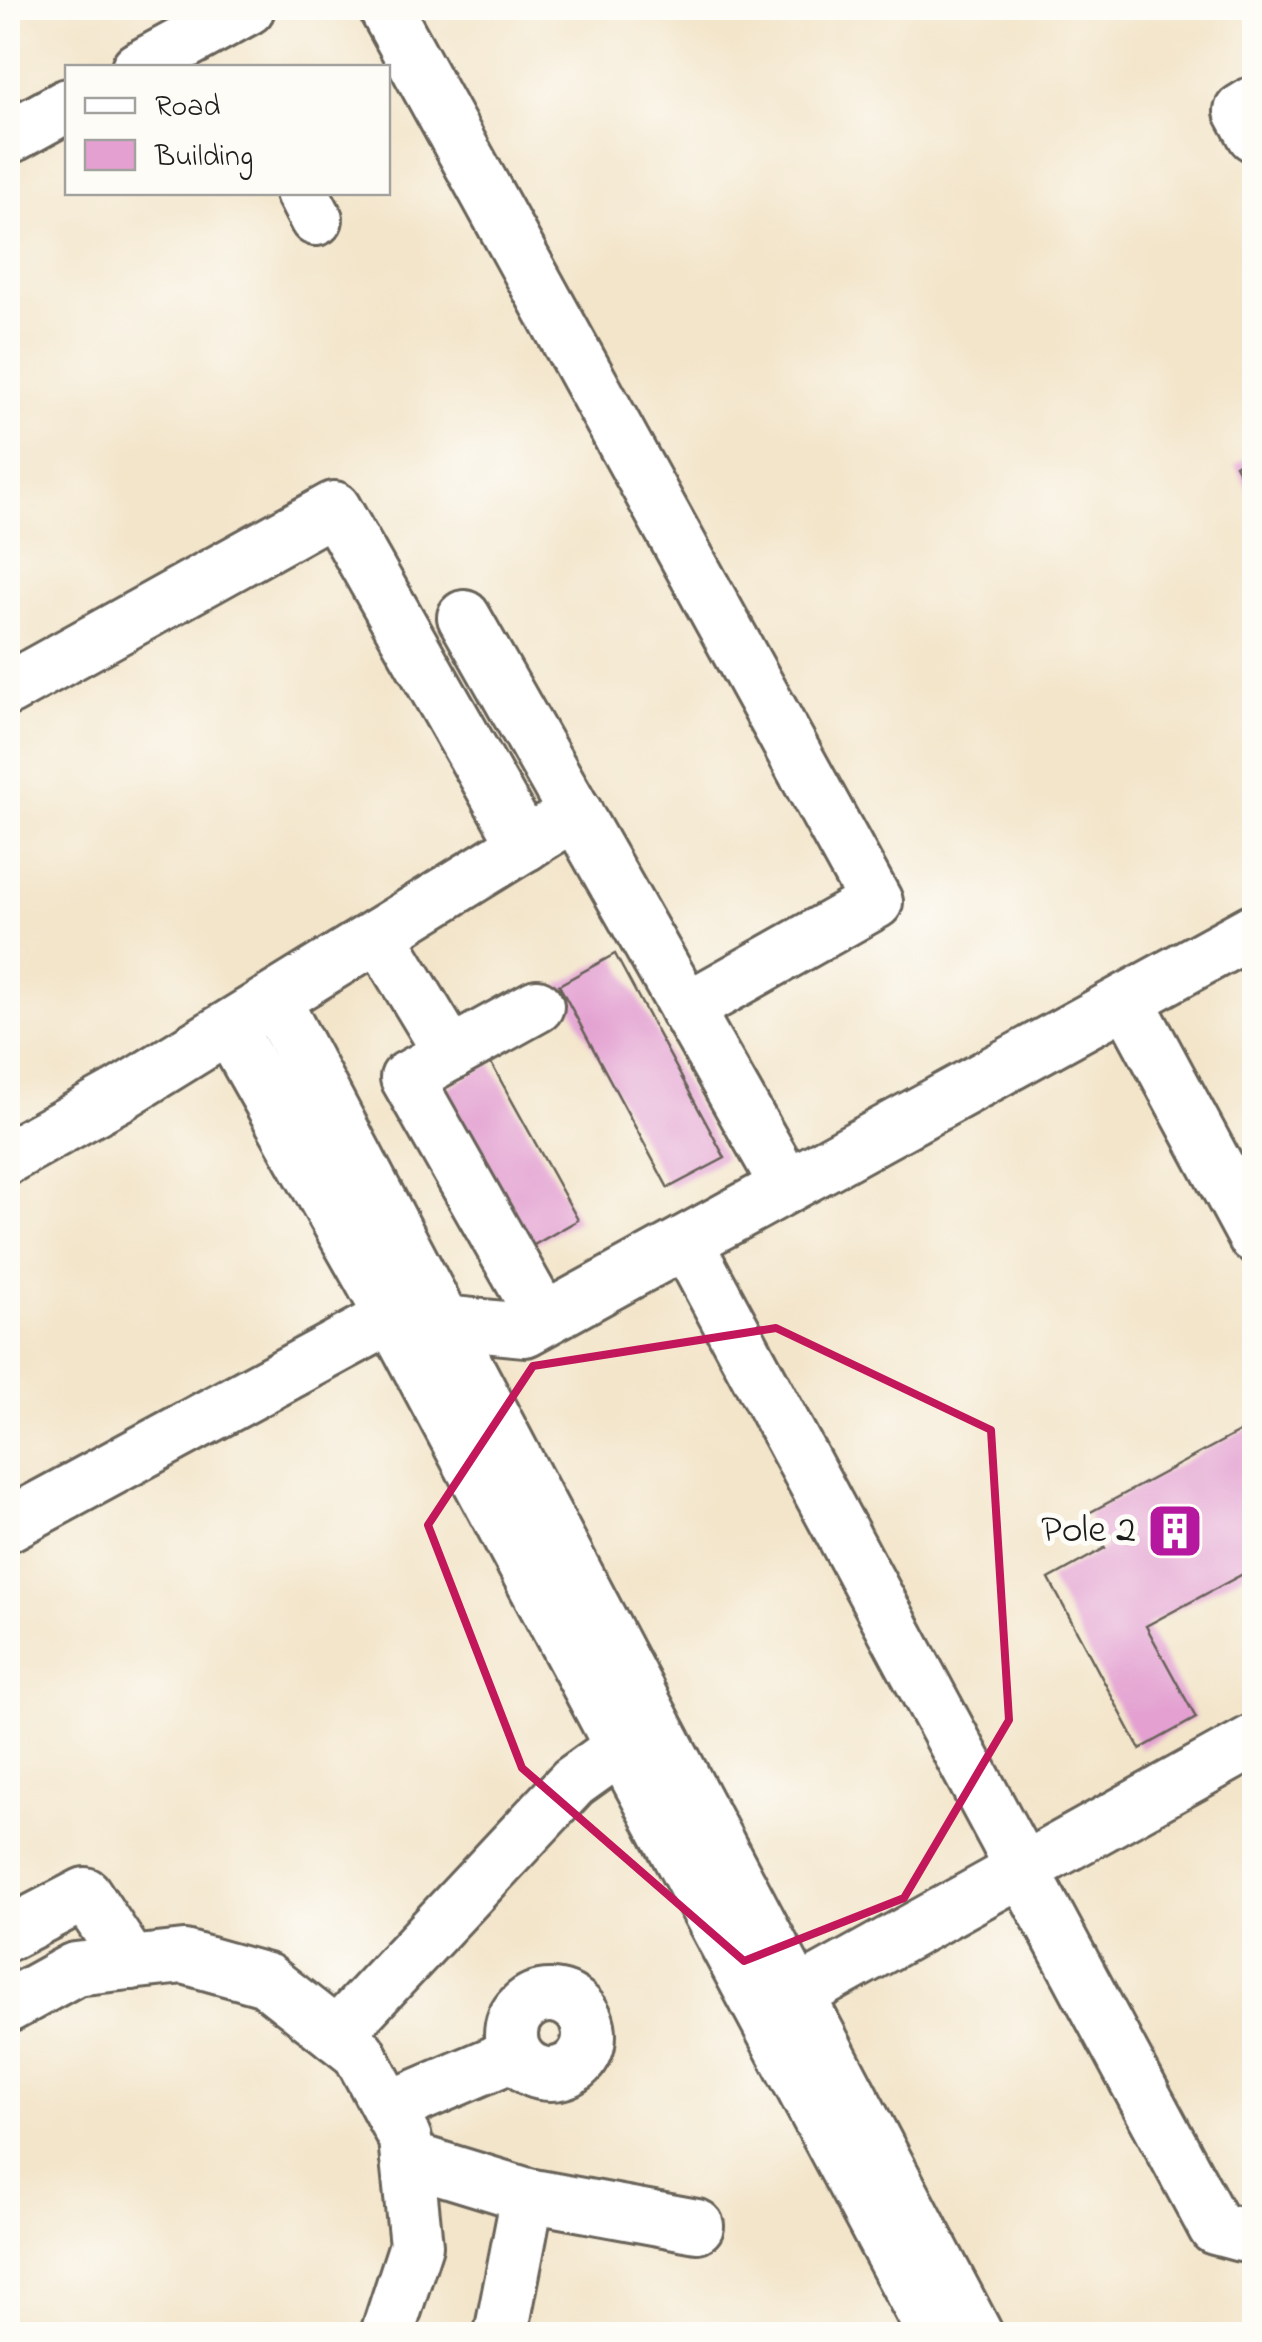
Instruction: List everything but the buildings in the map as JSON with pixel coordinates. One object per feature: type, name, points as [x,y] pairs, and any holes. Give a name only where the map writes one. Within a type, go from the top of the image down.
[{"type":"lane","points":[[385,8],[876,902],[686,1009]]},
{"type":"lane","points":[[146,65],[230,34]]},
{"type":"lane","points":[[1254,103],[1241,111],[1254,135]]},
{"type":"lane","points":[[8,138],[65,107]]},
{"type":"lane","points":[[8,689],[334,508],[525,845]]},
{"type":"lane","points":[[464,617],[787,1186]]},
{"type":"lane","points":[[8,1157],[229,1028],[576,814]]},
{"type":"lane","points":[[8,1525],[392,1317],[525,1330],[1254,930]]},
{"type":"lane","points":[[379,935],[451,1054]]},
{"type":"lane","points":[[274,1000],[445,1322],[638,1735],[934,2334]]},
{"type":"lane","points":[[1126,1000],[1254,1236]]},
{"type":"lane","points":[[536,1006],[407,1078],[543,1318]]},
{"type":"lane","points":[[229,1028],[392,1317],[638,1735],[798,1994],[976,2334]]},
{"type":"lane","points":[[686,1242],[1215,2228],[1241,2235],[1254,2228]]},
{"type":"lane","points":[[336,2035],[573,1782],[638,1735]]},
{"type":"lane","points":[[798,1994],[1254,1742]]},
{"type":"lane","points":[[8,1934],[85,1894],[131,1963]]},
{"type":"lane","points":[[8,2006],[75,1969],[184,1958],[266,1980],[360,2053],[406,2139],[408,2158],[416,2245],[387,2334]]},
{"type":"lane","points":[[389,2108],[513,2055]]},
{"type":"lane","points":[[408,2158],[528,2195],[697,2226]]},
{"type":"lane","points":[[502,2334],[528,2195]]},
{"type":"highlighted area","points":[[776,1328],[991,1430],[1009,1720],[904,1898],[744,1961],[522,1768],[428,1525],[533,1366]]},
{"type":"place","name":"Pole 2","points":[[1175,1531]]}]
